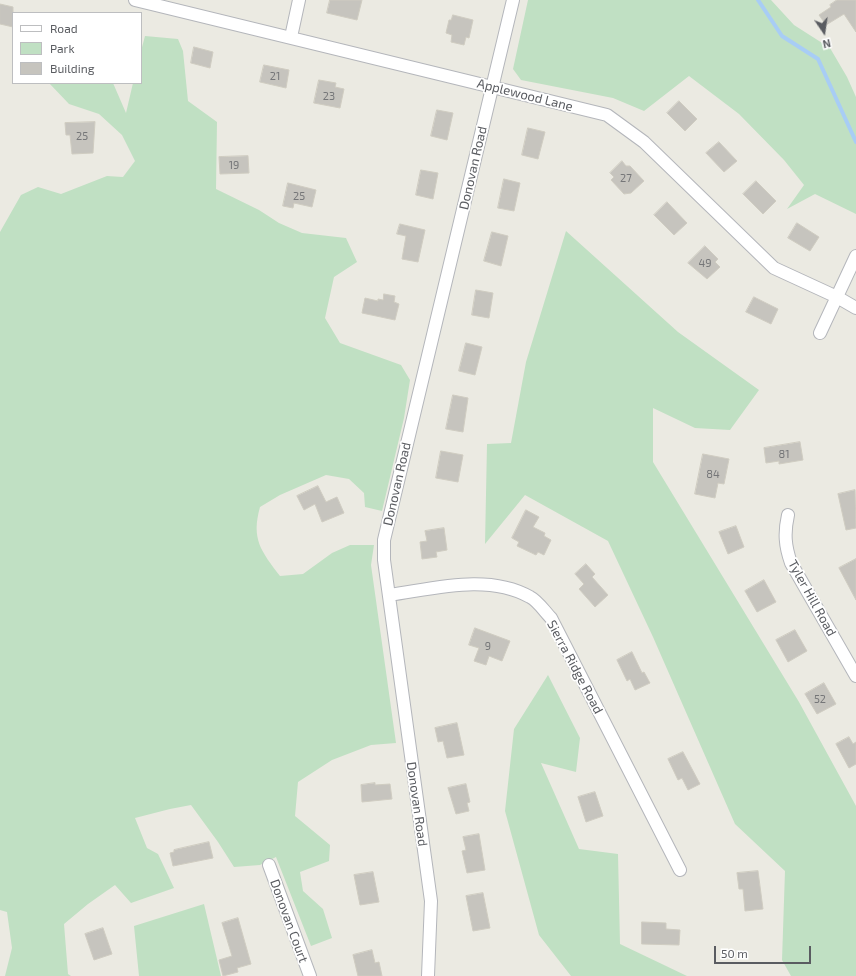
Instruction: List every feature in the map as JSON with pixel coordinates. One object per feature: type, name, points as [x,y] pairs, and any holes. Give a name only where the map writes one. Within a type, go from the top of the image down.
[{"type":"street","name":"Applewood Lane","points":[[135,0],[607,115],[644,142],[774,268],[837,297],[856,308]]},
{"type":"street","points":[[291,37],[299,0]]},
{"type":"street","name":"Donovan Road","points":[[428,976],[431,901],[384,560],[384,540],[513,0]]},
{"type":"street","points":[[820,333],[856,256]]},
{"type":"street","name":"Tyler Hill Road","points":[[788,515],[784,531],[785,545],[791,563],[856,676]]},
{"type":"street","name":"Sierra Ridge Road","points":[[389,595],[466,585],[505,587],[531,597],[551,618],[680,870]]},
{"type":"street","name":"Donovan Court","points":[[269,866],[310,976]]},
{"type":"green space","points":[[528,0],[771,0],[794,25],[830,48],[847,77],[856,97],[856,214],[815,194],[787,209],[804,185],[784,160],[739,114],[689,76],[644,111],[613,98],[521,80],[513,69]]},
{"type":"green space","points":[[145,36],[178,39],[183,51],[188,101],[217,122],[216,189],[259,210],[279,223],[302,233],[346,238],[357,262],[334,277],[325,318],[340,343],[401,365],[410,380],[404,418],[382,511],[365,507],[364,493],[349,479],[326,475],[280,495],[260,507],[257,518],[257,536],[263,552],[280,576],[303,574],[332,553],[350,545],[374,545],[371,565],[396,743],[371,745],[332,760],[298,782],[295,816],[330,845],[329,861],[300,872],[303,891],[323,909],[332,938],[311,946],[276,857],[260,865],[234,867],[191,805],[135,818],[147,848],[158,854],[174,888],[131,903],[115,885],[88,904],[64,924],[68,974],[71,976],[5,976],[12,948],[7,912],[0,910],[0,232],[21,195],[38,187],[61,194],[107,176],[123,177],[135,161],[122,135],[99,114],[69,104],[50,84],[113,84],[126,113],[133,84],[142,84],[142,47]]},
{"type":"green space","points":[[566,231],[678,332],[759,390],[730,430],[695,428],[653,408],[653,462],[799,702],[856,806],[856,976],[791,976],[782,960],[785,871],[735,824],[653,637],[608,541],[525,495],[485,544],[487,444],[511,443],[526,362]]},
{"type":"green space","points":[[548,675],[580,738],[576,772],[541,763],[579,849],[618,854],[620,944],[687,976],[571,976],[539,935],[505,811],[514,729]]},
{"type":"green space","points":[[204,904],[221,976],[139,976],[134,926]]},
{"type":"building","points":[[330,0],[362,0],[357,20],[327,13]]},
{"type":"building","points":[[837,0],[856,0],[856,32],[844,14],[826,25],[819,15],[831,7],[830,5]]},
{"type":"building","points":[[0,4],[13,7],[12,27],[0,24]]},
{"type":"building","points":[[453,15],[473,20],[469,38],[466,37],[464,45],[451,42],[452,35],[446,33],[449,20],[451,20]]},
{"type":"building","points":[[194,47],[213,52],[210,68],[191,63]]},
{"type":"building","points":[[264,65],[289,70],[286,88],[260,82]]},
{"type":"building","points":[[319,80],[336,83],[335,87],[344,89],[340,108],[314,103]]},
{"type":"building","points":[[679,101],[697,119],[685,131],[667,113]]},
{"type":"building","points":[[437,110],[453,113],[447,140],[431,136]]},
{"type":"building","points":[[95,122],[93,153],[72,154],[70,135],[66,135],[65,123]]},
{"type":"building","points":[[528,128],[545,132],[538,159],[522,155]]},
{"type":"building","points":[[719,142],[737,161],[724,172],[706,153]]},
{"type":"building","points":[[248,156],[249,173],[220,174],[219,157]]},
{"type":"building","points":[[622,161],[626,166],[630,166],[644,181],[631,193],[624,194],[611,180],[614,177],[610,173]]},
{"type":"building","points":[[421,170],[438,173],[433,199],[416,195]]},
{"type":"building","points":[[504,179],[520,183],[514,211],[498,208]]},
{"type":"building","points":[[756,181],[776,201],[763,214],[743,194]]},
{"type":"building","points":[[288,183],[316,190],[312,207],[294,203],[293,208],[283,206]]},
{"type":"building","points":[[667,202],[687,223],[674,235],[654,215]]},
{"type":"building","points":[[797,223],[819,237],[810,251],[788,238]]},
{"type":"building","points":[[400,224],[425,230],[418,262],[402,259],[406,236],[397,234]]},
{"type":"building","points":[[492,232],[508,236],[501,266],[484,261]]},
{"type":"building","points":[[705,246],[718,259],[715,262],[720,267],[707,279],[688,263]]},
{"type":"building","points":[[476,290],[493,293],[489,318],[472,315]]},
{"type":"building","points":[[384,294],[395,296],[394,302],[399,304],[395,320],[362,313],[365,298],[378,301],[378,299],[383,300]]},
{"type":"building","points":[[754,297],[778,309],[771,324],[746,312]]},
{"type":"building","points":[[466,343],[482,347],[475,375],[459,371]]},
{"type":"building","points":[[453,395],[468,398],[463,432],[446,429]]},
{"type":"building","points":[[800,442],[803,460],[779,464],[779,461],[766,463],[764,448]]},
{"type":"building","points":[[441,451],[463,455],[458,482],[436,478]]},
{"type":"building","points":[[703,454],[729,459],[724,484],[718,483],[715,498],[695,494]]},
{"type":"building","points":[[318,486],[326,502],[337,497],[344,513],[322,522],[315,504],[304,510],[297,496]]},
{"type":"building","points":[[855,490],[856,528],[846,530],[838,494]]},
{"type":"building","points":[[526,510],[539,517],[533,527],[545,533],[544,536],[551,540],[544,555],[538,552],[536,555],[517,546],[519,542],[512,538]]},
{"type":"building","points":[[736,526],[744,547],[728,554],[719,532]]},
{"type":"building","points":[[444,528],[447,550],[436,552],[437,557],[422,559],[420,542],[427,541],[425,531]]},
{"type":"building","points":[[856,559],[856,600],[839,568]]},
{"type":"building","points":[[586,564],[595,574],[592,577],[608,595],[595,607],[579,589],[584,584],[575,574]]},
{"type":"building","points":[[764,580],[776,602],[757,612],[745,591]]},
{"type":"building","points":[[475,628],[510,641],[502,661],[489,656],[486,665],[474,661],[479,648],[469,645]]},
{"type":"building","points":[[795,630],[807,651],[788,662],[776,640]]},
{"type":"building","points":[[632,652],[642,673],[644,672],[650,683],[635,690],[630,679],[627,681],[617,660]]},
{"type":"building","points":[[824,683],[836,704],[817,714],[805,694]]},
{"type":"building","points":[[457,723],[464,755],[447,758],[443,741],[438,742],[435,728]]},
{"type":"building","points":[[849,737],[853,744],[856,742],[856,764],[849,768],[836,744]]},
{"type":"building","points":[[683,752],[700,784],[688,790],[682,778],[678,780],[668,759]]},
{"type":"building","points":[[375,783],[375,785],[390,784],[392,799],[362,802],[361,785]]},
{"type":"building","points":[[466,784],[470,802],[467,803],[469,811],[456,814],[448,788]]},
{"type":"building","points":[[595,792],[603,816],[586,822],[578,797]]},
{"type":"building","points":[[479,834],[485,870],[467,873],[462,851],[466,850],[463,837]]},
{"type":"building","points":[[209,842],[213,858],[173,866],[170,853],[174,852],[174,850]]},
{"type":"building","points":[[758,871],[763,909],[745,911],[743,889],[739,889],[737,873]]},
{"type":"building","points":[[373,872],[379,902],[360,905],[354,875]]},
{"type":"building","points":[[483,893],[490,928],[473,931],[466,896]]},
{"type":"building","points":[[238,918],[251,964],[237,968],[238,972],[223,976],[219,960],[232,956],[222,923]]},
{"type":"building","points":[[642,922],[666,923],[666,929],[680,930],[679,945],[642,944]]},
{"type":"building","points":[[103,928],[112,954],[94,960],[85,934]]},
{"type":"building","points":[[372,950],[375,963],[379,962],[382,976],[358,976],[353,955]]},
{"type":"waterway","points":[[758,0],[782,36],[818,59],[856,142]]}]
